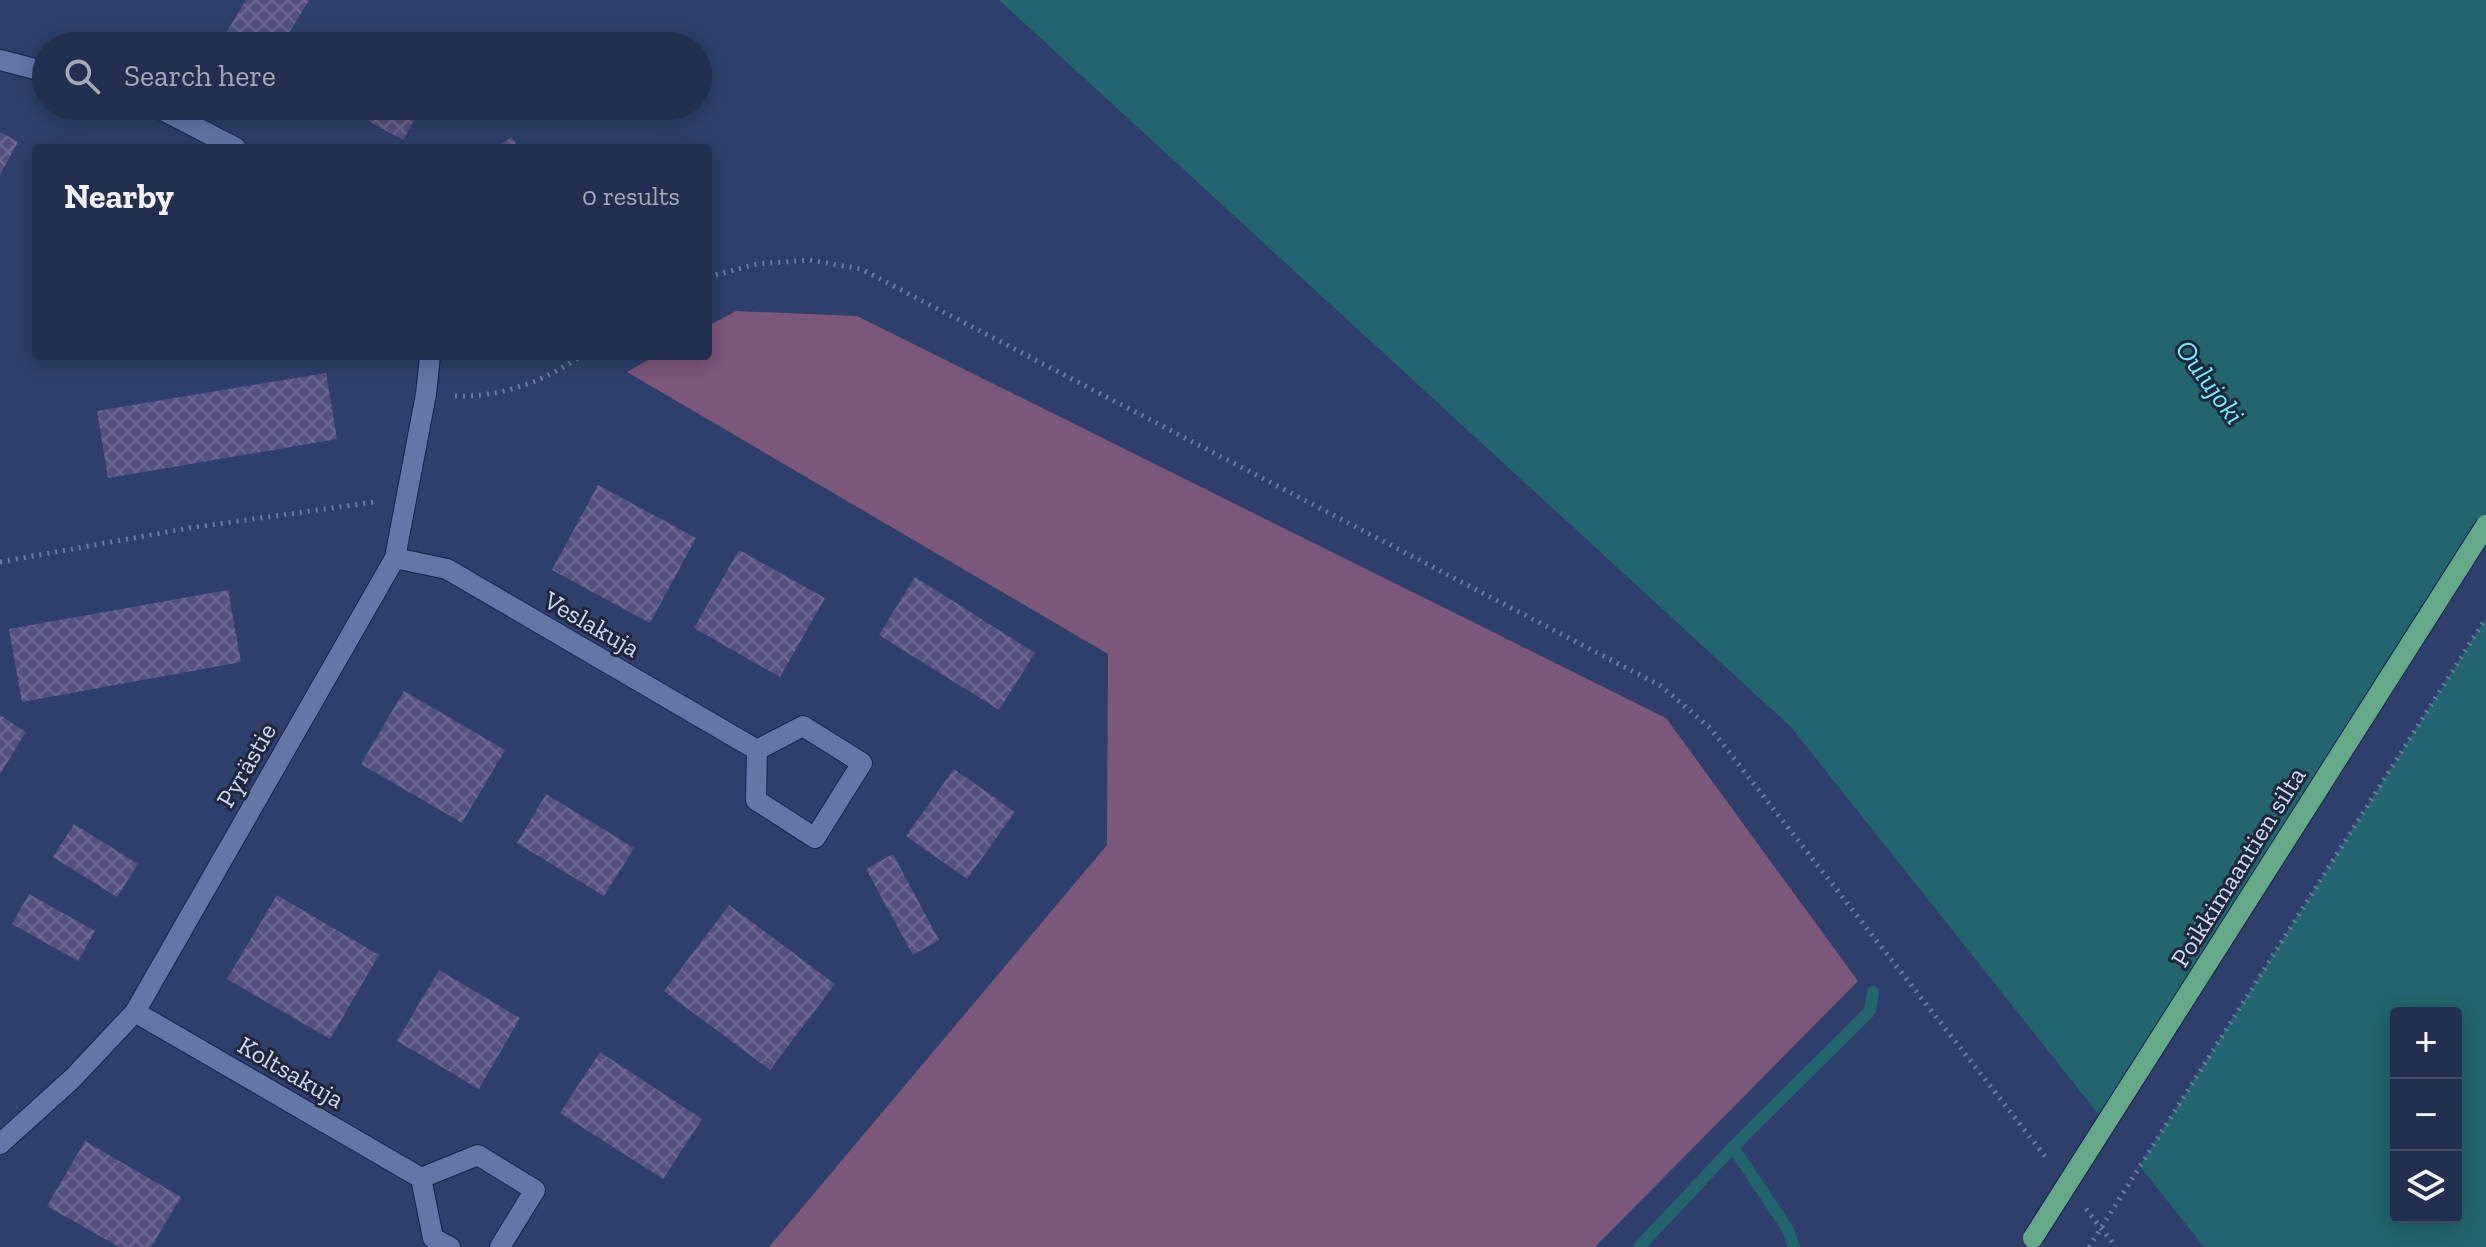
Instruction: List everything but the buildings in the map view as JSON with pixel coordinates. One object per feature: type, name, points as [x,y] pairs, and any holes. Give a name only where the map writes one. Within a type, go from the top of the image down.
[{"type":"main road","name":"Poikkimaantien silta","points":[[2033,1238],[2486,525]]},
{"type":"street","points":[[0,60],[32,68]]},
{"type":"street","points":[[182,120],[228,144]]},
{"type":"street","name":"Pyrästie","points":[[0,1144],[73,1078],[135,1012],[395,558],[430,360]]},
{"type":"street","name":"Veslakuja","points":[[395,558],[447,569],[757,750]]},
{"type":"street","points":[[803,726],[862,763],[815,838],[756,800],[757,750],[803,726]]},
{"type":"street","name":"Koltsakuja","points":[[135,1012],[421,1178]]},
{"type":"street","points":[[450,1247],[433,1238],[421,1178],[478,1155],[535,1190],[500,1247]]},
{"type":"path","points":[[712,276],[757,264],[810,260],[861,269],[1661,686],[1711,729],[2050,1163]]},
{"type":"path","points":[[426,394],[473,397],[520,388],[573,360]]},
{"type":"path","points":[[0,562],[189,528],[407,497]]},
{"type":"path","points":[[2089,1247],[2486,618]]},
{"type":"path","points":[[2078,1199],[2116,1247]]},
{"type":"shaded area","points":[[736,311],[857,316],[1666,718],[1858,981],[1595,1247],[769,1247],[1107,845],[1108,654],[627,372],[648,360],[712,360],[712,324]]},
{"type":"water","name":"Oulujoki","points":[[999,0],[2486,0],[2486,1247],[2204,1247],[1791,727]]},
{"type":"pier","points":[[2486,525],[2486,618],[2137,1170],[2104,1127]]},
{"type":"waterway","points":[[1639,1247],[1733,1147],[1870,1011],[1873,992]]},
{"type":"waterway","points":[[1733,1147],[1787,1228],[1794,1247]]}]
